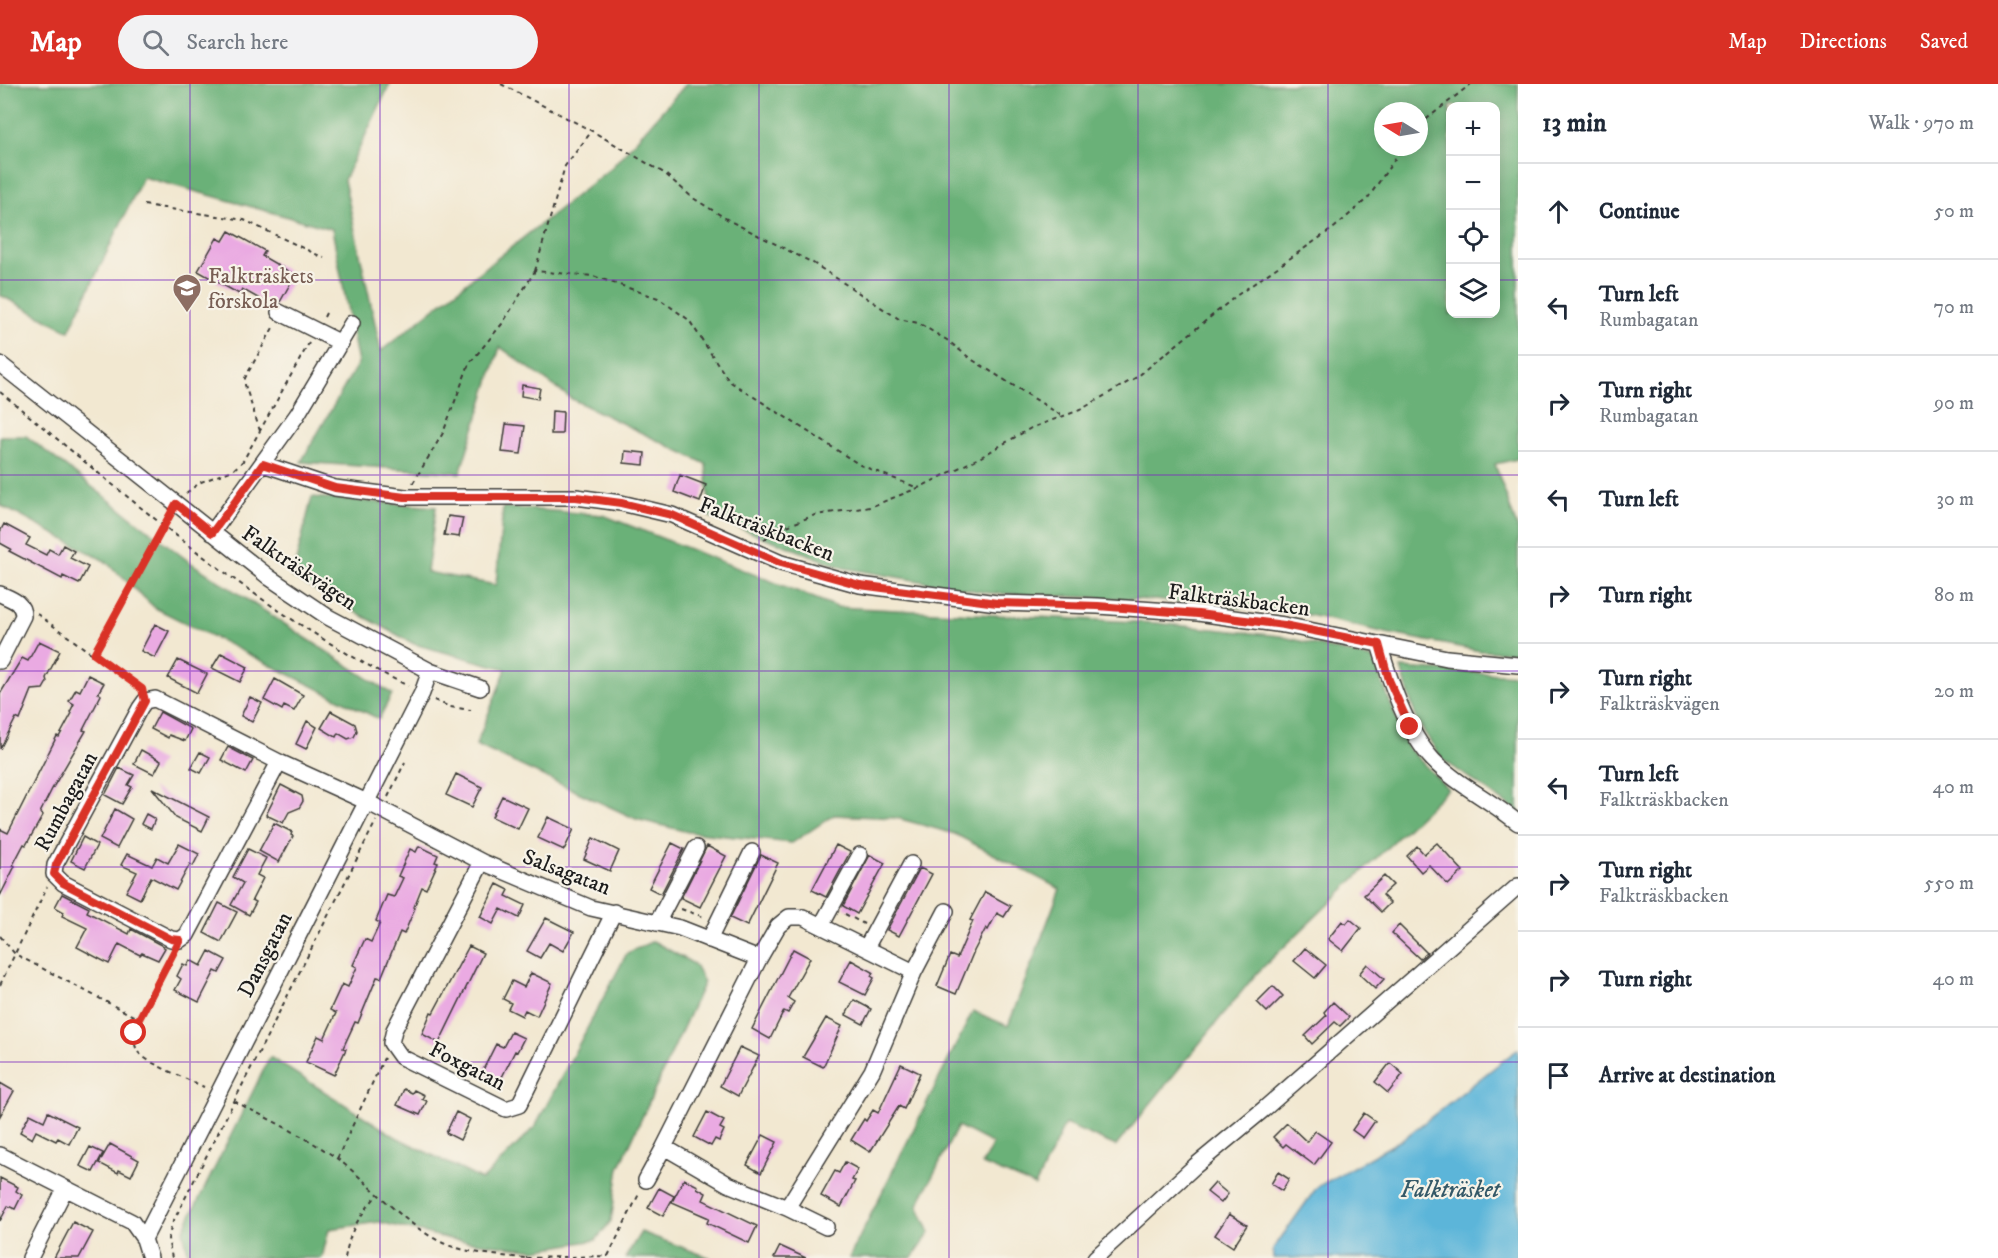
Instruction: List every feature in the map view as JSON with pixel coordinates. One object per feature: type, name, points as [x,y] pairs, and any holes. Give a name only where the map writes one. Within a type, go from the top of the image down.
[{"type":"street","points":[[280,313],[340,343]]},
{"type":"street","points":[[212,533],[297,415],[352,323]]},
{"type":"street","name":"Falkträskvägen","points":[[0,364],[270,578],[328,617],[430,670],[480,688]]},
{"type":"street","name":"Falkträskbacken","points":[[263,464],[335,488],[405,497],[576,497],[621,503],[672,515],[781,563],[860,585],[902,592],[997,603],[1098,606],[1198,614],[1284,625],[1447,658],[1518,665]]},
{"type":"street","points":[[0,594],[22,606],[23,616],[0,661]]},
{"type":"street","points":[[1379,644],[1389,680],[1410,727],[1433,760],[1469,789],[1518,823]]},
{"type":"street","name":"Dansgatan","points":[[144,1239],[422,693],[430,670]]},
{"type":"street","points":[[145,701],[155,699],[279,762],[367,802]]},
{"type":"street","name":"Rumbagatan","points":[[145,701],[56,865],[54,874],[63,883],[171,939],[180,940]]},
{"type":"street","points":[[180,940],[187,935],[279,762]]},
{"type":"street","name":"Salsagatan","points":[[367,802],[482,862],[591,908],[680,928],[759,959]]},
{"type":"street","points":[[657,923],[696,848]]},
{"type":"street","points":[[709,940],[752,852]]},
{"type":"street","points":[[821,926],[860,855]]},
{"type":"street","points":[[392,1042],[394,1030],[482,862]]},
{"type":"street","points":[[866,948],[911,864]]},
{"type":"street","points":[[1095,1258],[1195,1166],[1264,1109],[1518,886]]},
{"type":"street","points":[[787,1208],[872,1071],[914,972],[946,911]]},
{"type":"street","name":"Foxgatan","points":[[392,1042],[401,1057],[495,1104],[506,1109],[519,1105],[614,912]]},
{"type":"street","points":[[646,1180],[759,959],[778,926],[789,917],[803,917],[914,972]]},
{"type":"street","points":[[664,1147],[728,1184],[826,1227]]},
{"type":"street","points":[[0,1155],[132,1222],[144,1239],[150,1258]]},
{"type":"street","points":[[30,1258],[65,1189]]},
{"type":"path","points":[[501,84],[592,131],[664,173],[693,198],[730,221],[813,263],[899,319],[918,323],[947,340],[971,359],[1063,416]]},
{"type":"path","points":[[1428,118],[1468,85]]},
{"type":"path","points":[[405,497],[443,433],[469,364],[502,324],[536,271],[565,166],[592,131]]},
{"type":"path","points":[[749,550],[782,528],[815,515],[870,507],[918,488],[981,457],[1031,428],[1080,410],[1137,377],[1236,296],[1335,227],[1368,198],[1397,156]]},
{"type":"path","points":[[144,205],[244,220],[324,258]]},
{"type":"path","points":[[536,271],[593,276],[658,298],[689,320],[729,381],[860,465],[918,488]]},
{"type":"path","points":[[94,654],[176,504],[192,488],[232,470],[243,460],[328,309]]},
{"type":"path","points":[[260,431],[245,386],[245,378],[280,313]]},
{"type":"path","points":[[0,392],[163,525],[282,612],[386,675],[450,707],[471,710]]},
{"type":"path","points":[[22,606],[31,610],[142,689],[145,701]]},
{"type":"path","points":[[172,1258],[168,1239],[172,1224],[406,760]]},
{"type":"path","points":[[0,983],[54,874]]},
{"type":"path","points":[[666,905],[717,922]]},
{"type":"path","points":[[832,906],[875,930]]},
{"type":"path","points":[[0,936],[15,954],[139,1019]]},
{"type":"path","points":[[180,940],[139,1019],[134,1033],[134,1043],[138,1052],[147,1059],[308,1139],[337,1159],[377,1195],[425,1232],[445,1244],[492,1255],[525,1258],[608,1257],[646,1180]]},
{"type":"path","points":[[337,1159],[392,1042]]},
{"type":"path","points":[[345,1258],[350,1234],[360,1215],[377,1195]]},
{"type":"green space","points":[[0,84],[390,84],[344,180],[381,351],[612,167],[686,84],[1518,84],[1518,459],[1495,464],[1518,530],[1518,653],[1480,651],[1386,633],[1300,613],[1154,600],[989,593],[844,568],[710,517],[706,464],[572,399],[500,347],[460,473],[301,462],[358,363],[332,229],[143,177],[69,331],[0,295]]},
{"type":"green space","points":[[0,436],[26,436],[191,563],[392,694],[379,719],[155,608],[105,561],[0,505]]},
{"type":"green space","points":[[312,497],[436,507],[427,572],[496,585],[503,507],[603,515],[837,607],[1156,623],[1280,636],[1373,659],[1408,748],[1448,789],[1256,974],[1116,1146],[1065,1124],[1035,1186],[982,1164],[993,1144],[958,1126],[918,1205],[930,1233],[912,1258],[849,1258],[973,1011],[1008,1026],[1060,889],[955,834],[897,818],[834,815],[792,843],[688,832],[636,819],[476,745],[506,669],[414,644],[292,577]]},
{"type":"green space","points":[[1401,668],[1518,675],[1518,812],[1442,759],[1417,721]]},
{"type":"green space","points":[[653,941],[694,964],[704,982],[619,1168],[611,1221],[596,1240],[535,1250],[450,1239],[379,1222],[329,1229],[322,1258],[189,1258],[183,1231],[270,1057],[396,1137],[482,1180],[535,1127],[627,953]]},
{"type":"green space","points":[[641,1232],[711,1258],[625,1258]]},
{"type":"water","name":"Falkträsket","points":[[1518,1049],[1518,1258],[1274,1258],[1273,1249],[1317,1187],[1403,1139]]},
{"type":"building","points":[[229,231],[265,251],[262,256],[295,275],[280,302],[272,306],[242,289],[239,294],[198,271],[217,238],[223,241]]},
{"type":"building","points":[[522,385],[540,388],[538,399],[521,396]]},
{"type":"building","points":[[552,411],[563,412],[562,434],[551,434]]},
{"type":"building","points":[[506,424],[525,426],[521,454],[502,452]]},
{"type":"building","points":[[625,451],[645,453],[644,465],[624,463]]},
{"type":"building","points":[[680,475],[706,485],[700,502],[674,492]]},
{"type":"building","points":[[448,516],[463,518],[459,537],[444,535]]},
{"type":"building","points":[[4,524],[30,538],[26,545],[46,555],[49,549],[58,554],[63,545],[74,551],[70,558],[88,567],[79,584],[63,576],[62,579],[9,551],[11,549],[0,543],[0,532]]},
{"type":"building","points":[[155,624],[169,631],[155,658],[141,651]]},
{"type":"building","points":[[39,641],[60,651],[43,689],[32,690],[20,720],[16,718],[0,749],[0,694],[22,658],[28,661]]},
{"type":"building","points":[[221,653],[248,667],[240,682],[212,668]]},
{"type":"building","points":[[178,660],[207,674],[197,693],[168,678]]},
{"type":"building","points":[[88,675],[104,683],[98,693],[101,695],[83,730],[86,731],[52,789],[40,813],[43,815],[26,845],[24,844],[0,896],[0,829],[8,833],[57,736],[59,737],[72,713],[70,712],[74,704],[69,701],[76,689],[80,691]]},
{"type":"building","points":[[275,679],[303,695],[294,711],[284,706],[282,710],[264,700]]},
{"type":"building","points":[[250,697],[262,703],[252,722],[241,716]]},
{"type":"building","points":[[331,711],[355,724],[357,731],[354,737],[348,739],[338,733],[336,737],[321,728]]},
{"type":"building","points":[[160,712],[191,729],[185,741],[169,735],[168,738],[151,729]]},
{"type":"building","points":[[307,721],[317,727],[306,749],[296,744]]},
{"type":"building","points":[[228,747],[253,760],[246,773],[221,760]]},
{"type":"building","points":[[141,750],[161,761],[154,774],[134,764]]},
{"type":"building","points":[[200,752],[210,757],[201,773],[191,768]]},
{"type":"building","points":[[119,768],[134,775],[128,785],[132,787],[122,804],[105,795]]},
{"type":"building","points":[[456,774],[482,787],[472,807],[446,795]]},
{"type":"building","points":[[281,785],[302,796],[303,801],[299,808],[289,812],[283,823],[266,815]]},
{"type":"building","points":[[152,788],[209,817],[202,831],[176,818]]},
{"type":"building","points":[[502,796],[528,808],[518,829],[492,817]]},
{"type":"building","points":[[115,809],[132,819],[117,848],[100,839]]},
{"type":"building","points":[[146,814],[155,819],[151,829],[141,824]]},
{"type":"building","points":[[548,817],[574,829],[564,850],[538,838]]},
{"type":"building","points":[[274,823],[292,832],[293,836],[279,862],[259,851]]},
{"type":"building","points":[[83,837],[97,845],[85,868],[71,861]]},
{"type":"building","points":[[593,838],[619,851],[610,871],[584,859]]},
{"type":"building","points":[[672,843],[684,849],[661,894],[649,888]]},
{"type":"building","points":[[1437,843],[1463,871],[1448,885],[1429,865],[1421,872],[1407,856],[1417,846],[1424,854]]},
{"type":"building","points":[[179,844],[199,854],[193,866],[190,864],[176,890],[151,877],[140,899],[126,892],[137,872],[121,865],[127,854],[152,866],[157,857],[168,863]]},
{"type":"building","points":[[836,845],[850,852],[826,897],[812,890]]},
{"type":"building","points":[[419,846],[438,855],[435,862],[438,863],[426,889],[422,887],[404,934],[400,932],[381,978],[377,977],[358,1023],[355,1022],[343,1048],[346,1049],[334,1075],[306,1062],[318,1036],[324,1039],[336,1013],[330,1010],[342,984],[348,987],[357,967],[353,965],[365,939],[371,942],[380,923],[376,921],[387,895],[394,897],[403,878],[398,876],[410,849],[416,852]]},
{"type":"building","points":[[707,846],[726,856],[700,907],[681,898]]},
{"type":"building","points":[[248,849],[266,858],[257,875],[263,878],[252,900],[256,902],[249,915],[231,905],[243,883],[233,877]]},
{"type":"building","points":[[761,855],[778,863],[747,926],[730,918]]},
{"type":"building","points":[[870,855],[885,863],[857,914],[843,906]]},
{"type":"building","points":[[920,868],[932,874],[899,936],[887,930]]},
{"type":"building","points":[[1384,876],[1393,885],[1382,895],[1390,903],[1381,912],[1364,895]]},
{"type":"building","points":[[497,884],[509,890],[506,896],[525,905],[519,918],[501,909],[493,924],[480,917]]},
{"type":"building","points":[[985,892],[1011,906],[1004,917],[997,913],[988,930],[986,928],[956,994],[937,986],[950,955],[957,958],[973,921],[970,920]]},
{"type":"building","points":[[62,894],[89,908],[87,912],[129,934],[131,929],[165,948],[158,960],[142,953],[140,955],[119,944],[109,964],[77,947],[87,928],[62,916],[64,912],[55,907]]},
{"type":"building","points":[[219,903],[237,912],[221,942],[204,933]]},
{"type":"building","points":[[546,918],[574,932],[563,951],[549,943],[540,958],[527,951]]},
{"type":"building","points":[[1350,919],[1361,928],[1343,951],[1328,939],[1342,921],[1346,924]]},
{"type":"building","points":[[1399,925],[1427,953],[1420,959],[1392,933]]},
{"type":"building","points":[[469,946],[483,953],[439,1043],[422,1034],[431,1012],[433,1013]]},
{"type":"building","points":[[1305,948],[1326,965],[1315,978],[1294,961]]},
{"type":"building","points":[[793,949],[810,958],[788,998],[794,1002],[788,1013],[784,1011],[770,1039],[752,1029]]},
{"type":"building","points":[[209,951],[226,960],[219,973],[215,971],[199,1002],[175,990],[181,979],[177,976],[183,964],[187,966],[190,960],[201,966]]},
{"type":"building","points":[[851,960],[873,972],[871,976],[874,978],[865,995],[839,982]]},
{"type":"building","points":[[1367,964],[1384,979],[1375,989],[1359,974]]},
{"type":"building","points":[[531,973],[552,983],[537,1016],[525,1010],[522,1016],[508,1009],[511,1003],[503,999],[512,981],[524,987]]},
{"type":"building","points":[[1273,986],[1283,996],[1267,1012],[1257,1002]]},
{"type":"building","points":[[854,1000],[871,1009],[863,1024],[846,1015]]},
{"type":"building","points":[[1333,1002],[1349,1017],[1340,1026],[1335,1022],[1312,1044],[1305,1036],[1327,1015],[1324,1012]]},
{"type":"building","points":[[826,1018],[842,1026],[823,1067],[803,1057]]},
{"type":"building","points":[[511,1032],[524,1038],[500,1081],[482,1072],[496,1044],[503,1047]]},
{"type":"building","points":[[740,1047],[759,1056],[738,1096],[720,1086]]},
{"type":"building","points":[[1390,1063],[1403,1074],[1388,1093],[1375,1082]]},
{"type":"building","points":[[901,1064],[920,1073],[904,1109],[899,1106],[870,1152],[851,1140],[864,1119],[866,1121],[873,1110],[878,1113]]},
{"type":"building","points":[[0,1083],[14,1091],[0,1116]]},
{"type":"building","points":[[404,1089],[412,1093],[414,1090],[424,1095],[422,1099],[427,1101],[420,1115],[397,1105]]},
{"type":"building","points":[[48,1112],[78,1127],[69,1144],[58,1138],[56,1141],[36,1131],[32,1139],[20,1132],[30,1114],[44,1121]]},
{"type":"building","points":[[456,1112],[470,1119],[460,1140],[446,1133]]},
{"type":"building","points":[[707,1112],[724,1121],[720,1128],[724,1130],[719,1141],[715,1139],[711,1146],[694,1137]]},
{"type":"building","points":[[1364,1113],[1375,1121],[1363,1138],[1352,1130]]},
{"type":"building","points":[[1287,1123],[1307,1142],[1315,1131],[1331,1142],[1314,1165],[1286,1144],[1283,1147],[1273,1137]]},
{"type":"building","points":[[763,1135],[777,1142],[761,1173],[747,1165]]},
{"type":"building","points":[[110,1144],[139,1160],[131,1176],[119,1170],[118,1173],[99,1163]]},
{"type":"building","points":[[90,1147],[103,1153],[93,1172],[80,1166]]},
{"type":"building","points":[[845,1162],[858,1169],[852,1180],[855,1181],[841,1207],[821,1196],[835,1171],[839,1173]]},
{"type":"building","points":[[1278,1172],[1289,1179],[1282,1191],[1271,1184]]},
{"type":"building","points":[[0,1178],[18,1187],[16,1191],[22,1195],[15,1209],[8,1206],[0,1221]]},
{"type":"building","points":[[684,1179],[706,1193],[703,1200],[757,1226],[749,1243],[707,1223],[709,1218],[672,1202]]},
{"type":"building","points":[[1215,1183],[1228,1194],[1221,1203],[1207,1192]]},
{"type":"building","points":[[659,1188],[674,1196],[663,1216],[648,1208]]},
{"type":"building","points":[[1229,1214],[1247,1225],[1233,1247],[1215,1235]]},
{"type":"building","points":[[73,1222],[93,1232],[79,1258],[54,1258]]},
{"type":"building","points":[[780,1246],[806,1258],[774,1258]]},
{"type":"place","name":"Falkträskets förskola","points":[[187,314]]},
{"type":"route","points":[[134,1033],[180,940],[171,939],[63,883],[54,874],[56,865],[145,701],[142,689],[94,654],[176,504],[212,533],[263,464],[335,488],[405,497],[576,497],[621,503],[672,515],[781,563],[860,585],[902,592],[997,603],[1098,606],[1198,614],[1284,625],[1379,644],[1389,680],[1410,727]]}]
